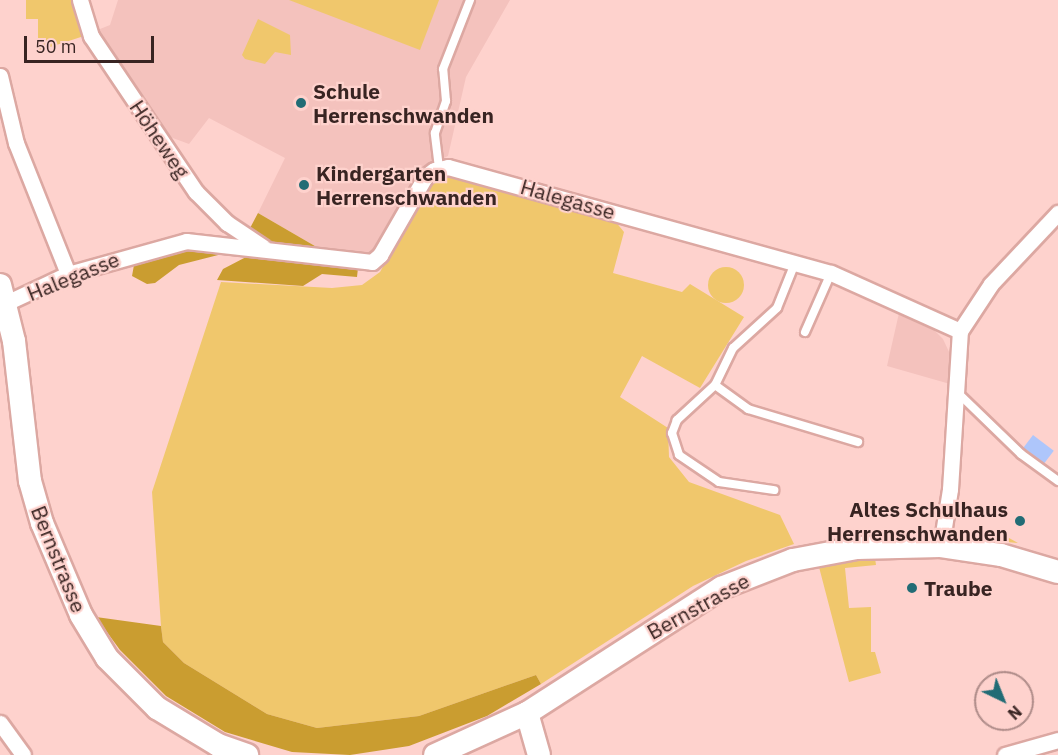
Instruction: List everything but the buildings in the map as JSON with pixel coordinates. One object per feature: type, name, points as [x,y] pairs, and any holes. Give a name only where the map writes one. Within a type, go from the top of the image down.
[{"type":"main road","name":"Bernstrasse","points":[[3,294],[30,480],[42,523],[81,615],[107,658],[157,708],[218,745],[247,755]]},
{"type":"main road","name":"Bernstrasse","points":[[435,755],[527,713],[683,610],[745,577],[835,550],[941,546],[1001,555],[1058,572]]},
{"type":"main road","points":[[527,713],[539,755]]},
{"type":"street","name":"Höheweg","points":[[80,0],[91,36],[196,192],[227,223],[273,253]]},
{"type":"street","points":[[0,76],[16,143],[68,274]]},
{"type":"street","name":"Halegasse","points":[[3,294],[134,252],[186,241],[224,242],[273,253],[372,262],[380,255],[425,177],[439,168],[464,170],[831,273],[960,331]]},
{"type":"street","points":[[941,546],[950,489],[960,331],[990,284],[1058,213]]},
{"type":"street","points":[[0,723],[13,751]]},
{"type":"street","points":[[1005,755],[1058,740]]},
{"type":"lane","points":[[439,168],[435,133],[446,101],[443,69],[470,0]]},
{"type":"lane","points":[[774,490],[719,482],[679,455],[672,433],[677,420],[715,386],[733,348],[777,308],[795,263]]},
{"type":"lane","points":[[805,332],[831,273]]},
{"type":"lane","points":[[715,386],[748,409],[858,442]]},
{"type":"lane","points":[[957,392],[1021,454],[1058,481]]},
{"type":"shaded area","points":[[26,0],[75,0],[84,36],[38,51],[38,19],[26,19]]},
{"type":"shaded area","name":"Schule Herrenschwanden","points":[[118,0],[510,0],[466,77],[448,156],[425,167],[418,176],[372,254],[320,249],[258,213],[285,158],[209,118],[189,144],[162,134],[95,31],[110,25]]},
{"type":"shaded area","points":[[289,0],[439,0],[420,50]]},
{"type":"shaded area","points":[[258,19],[290,35],[291,55],[275,52],[265,64],[245,59],[242,55]]},
{"type":"shaded area","points":[[447,173],[615,221],[624,232],[613,273],[682,292],[690,284],[744,317],[700,388],[642,356],[620,397],[668,428],[669,457],[689,482],[780,515],[794,544],[746,561],[693,586],[541,684],[536,675],[419,716],[317,728],[267,714],[184,663],[163,642],[161,626],[152,492],[221,282],[332,288],[362,285],[380,272],[430,182]]},
{"type":"shaded area","points":[[258,213],[320,249],[337,251],[358,268],[357,277],[322,274],[303,286],[217,280],[223,269],[248,256],[267,258],[249,230]]},
{"type":"shaded area","points":[[200,248],[226,253],[179,265],[155,283],[147,284],[132,276],[134,265],[146,258]]},
{"type":"shaded area","points":[[726,267],[739,272],[744,285],[739,298],[726,303],[713,298],[708,285],[713,272]]},
{"type":"shaded area","points":[[899,313],[933,329],[943,339],[950,354],[950,384],[887,366]]},
{"type":"shaded area","points":[[959,528],[1009,538],[1018,543],[972,539]]},
{"type":"shaded area","points":[[875,558],[876,565],[845,568],[849,608],[871,607],[871,652],[875,652],[881,673],[849,682],[819,567]]},
{"type":"shaded area","points":[[96,617],[161,626],[163,642],[184,663],[267,714],[317,728],[419,716],[536,675],[541,684],[487,716],[409,746],[350,755],[292,752],[225,732],[166,696],[120,650]]},
{"type":"water","points":[[1033,435],[1054,451],[1044,463],[1023,448]]},
{"type":"place","name":"Schule Herrenschwanden","points":[[301,103]]},
{"type":"place","name":"Kindergarten Herrenschwanden","points":[[304,185]]},
{"type":"place","name":"Altes Schulhaus Herrenschwanden","points":[[1020,521]]},
{"type":"place","name":"Traube","points":[[912,588]]}]
